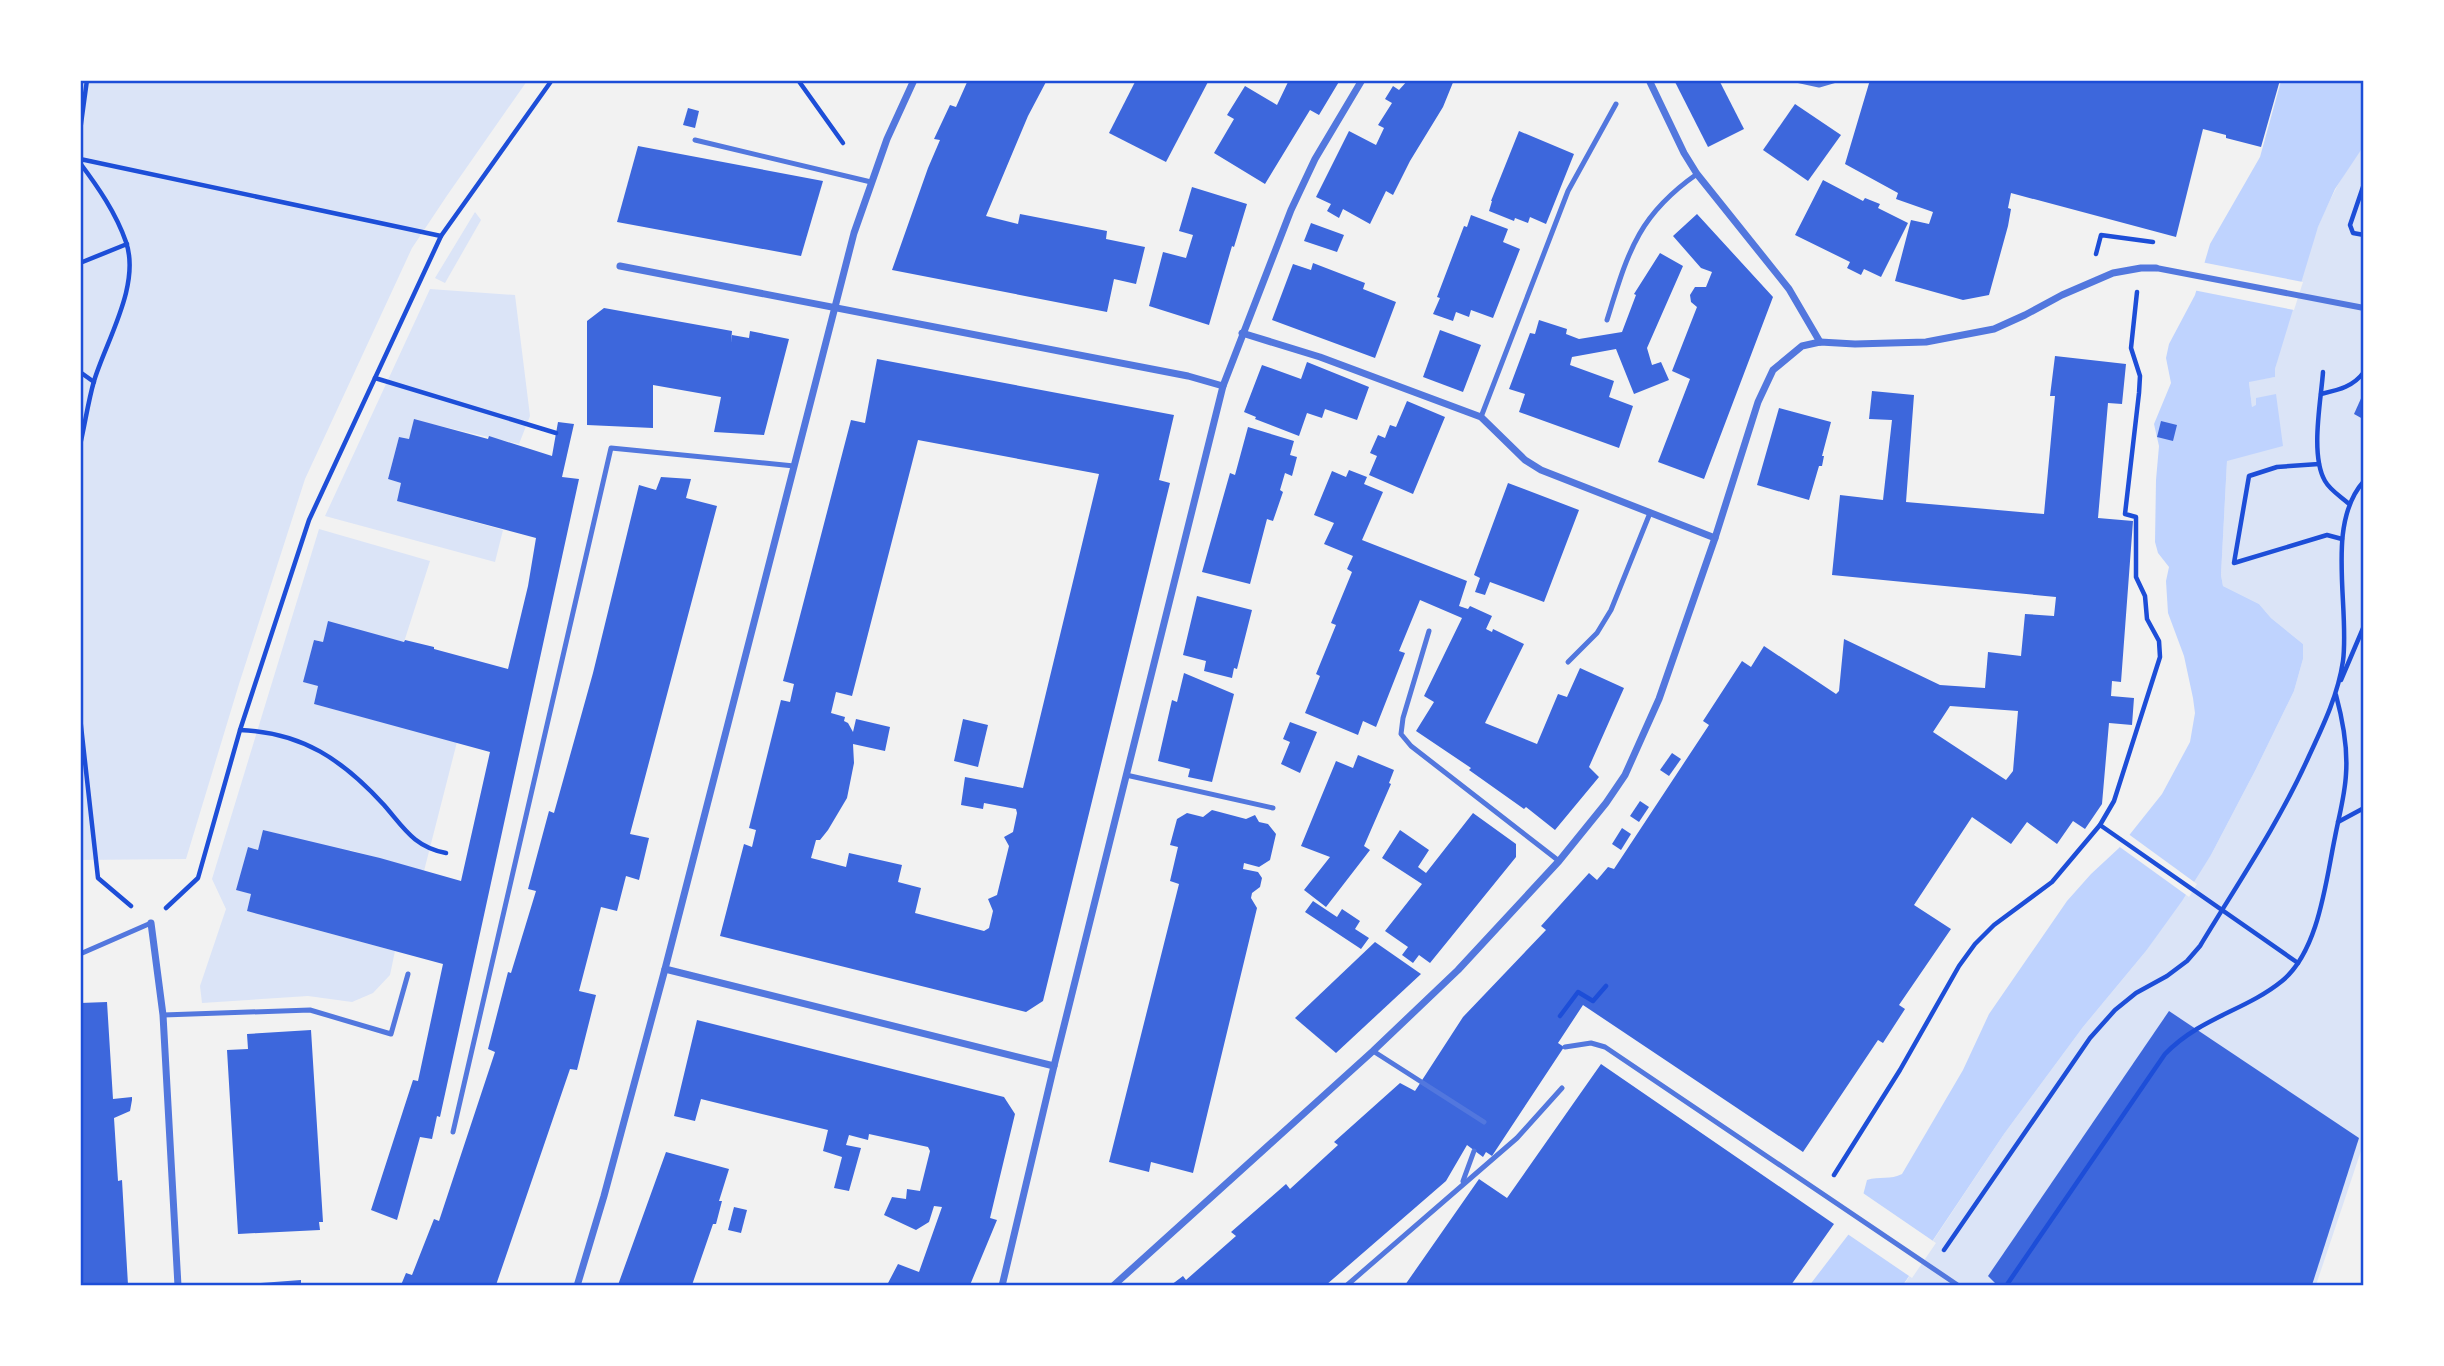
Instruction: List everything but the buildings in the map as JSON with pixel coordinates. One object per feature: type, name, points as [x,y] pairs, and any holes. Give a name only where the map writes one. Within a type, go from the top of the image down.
[{"type":"street","points":[[577,1286],[665,969],[854,233],[887,139],[914,80]]},
{"type":"street","points":[[1002,1286],[1223,386],[1290,210],[1315,159],[1362,80]]},
{"type":"street","points":[[1649,80],[1684,153],[1789,289],[1819,342]]},
{"type":"street","points":[[620,266],[1188,376],[1223,386]]},
{"type":"street","points":[[1113,1286],[1373,1051],[1458,970],[1559,861],[1606,803],[1634,756],[1659,699],[1715,538],[1758,402],[1773,370],[1802,346],[1819,342],[1926,342],[1964,336],[1994,329],[2062,295],[2113,274],[2141,268],[2155,268],[2364,308]]},
{"type":"street","points":[[1242,333],[1320,357],[1481,417],[1525,460],[1541,470],[1715,538]]},
{"type":"street","points":[[151,923],[163,1014],[178,1286]]},
{"type":"street","points":[[665,969],[1054,1066]]},
{"type":"lane","points":[[1796,80],[1819,85],[1836,80]]},
{"type":"lane","points":[[1481,417],[1568,191],[1616,104]]},
{"type":"lane","points":[[695,140],[871,182]]},
{"type":"lane","points":[[1607,320],[1629,251],[1650,216],[1677,189],[1698,174]]},
{"type":"lane","points":[[453,1132],[611,448],[794,466]]},
{"type":"lane","points":[[1568,662],[1597,632],[1611,610],[1650,513]]},
{"type":"lane","points":[[1429,631],[1403,718],[1401,734],[1411,746],[1559,861]]},
{"type":"lane","points":[[1126,775],[1273,808]]},
{"type":"lane","points":[[80,954],[151,923]]},
{"type":"lane","points":[[163,1014],[310,1010],[391,1034],[408,974]]},
{"type":"lane","points":[[1565,1047],[1591,1044],[1605,1047],[1959,1286]]},
{"type":"lane","points":[[1373,1051],[1484,1122]]},
{"type":"lane","points":[[1346,1286],[1517,1138],[1562,1088]]},
{"type":"lane","points":[[1463,1183],[1474,1151]]},
{"type":"path","points":[[80,131],[87,80]]},
{"type":"path","points":[[80,718],[98,878],[151,923],[198,878],[240,730],[309,520],[441,236],[552,80]]},
{"type":"path","points":[[798,80],[843,143]]},
{"type":"path","points":[[80,161],[441,236]]},
{"type":"path","points":[[80,161],[104,195],[127,244],[128,270],[124,300],[93,382],[80,445]]},
{"type":"path","points":[[2364,184],[2350,225],[2353,233],[2364,235]]},
{"type":"path","points":[[2118,237],[2161,243]]},
{"type":"path","points":[[80,263],[127,244]]},
{"type":"path","points":[[1822,1193],[1900,1070],[1959,966],[1975,944],[1994,925],[2052,882],[2100,825],[2114,801],[2160,657],[2159,641],[2147,619],[2145,596],[2136,577],[2136,517],[2125,514],[2140,376],[2131,348],[2135,306]]},
{"type":"path","points":[[80,372],[93,382]]},
{"type":"path","points":[[2323,372],[2319,464],[2325,481],[2348,503]]},
{"type":"path","points":[[2321,394],[2344,388],[2358,380],[2364,372]]},
{"type":"path","points":[[375,378],[556,433]]},
{"type":"path","points":[[2319,464],[2277,467],[2249,476],[2234,564],[2327,535],[2342,539]]},
{"type":"path","points":[[2006,1286],[2165,1054],[2198,1026],[2268,991],[2285,979],[2298,963],[2310,940],[2338,822],[2346,764],[2343,719],[2336,694],[2343,660],[2344,516],[2348,503],[2364,481]]},
{"type":"path","points":[[1942,1254],[2090,1038],[2115,1010],[2136,993],[2167,976],[2200,946],[2297,784],[2364,626]]},
{"type":"path","points":[[240,730],[258,730],[314,746],[344,765],[408,834],[429,850],[446,853]]},
{"type":"path","points":[[2338,822],[2364,808]]},
{"type":"path","points":[[2100,825],[2298,963]]},
{"type":"path","points":[[1560,1016],[1578,992],[1593,1001],[1606,986]]},
{"type":"shaded area","points":[[81,81],[527,81],[412,248],[305,479],[186,859],[81,860]]},
{"type":"shaded area","points":[[2363,147],[2364,1142],[2316,1285],[1903,1286],[2004,1134],[2083,1027],[2146,951],[2211,855],[2294,691],[2303,659],[2303,644],[2271,618],[2259,604],[2223,586],[2221,575],[2227,461],[2256,406],[2252,407],[2249,381],[2275,377],[2308,253],[2331,197]]},
{"type":"shaded area","points":[[475,212],[481,220],[445,283],[435,278]]},
{"type":"shaded area","points":[[430,289],[515,295],[530,416],[519,444],[414,420],[409,439],[399,437],[388,479],[401,483],[398,501],[503,530],[495,562],[325,516]]},
{"type":"shaded area","points":[[319,529],[430,561],[404,642],[328,622],[323,642],[314,640],[304,682],[318,686],[314,704],[457,742],[424,871],[263,830],[258,850],[248,847],[237,889],[251,894],[247,911],[395,951],[390,975],[373,993],[352,1002],[308,996],[202,1003],[200,986],[226,909],[212,879]]},
{"type":"water","points":[[2281,81],[2363,81],[2363,147],[2335,189],[2318,227],[2275,369],[2275,377],[2249,382],[2252,407],[2256,405],[2256,398],[2276,394],[2283,446],[2227,461],[2221,575],[2223,586],[2259,604],[2271,618],[2303,644],[2303,659],[2294,691],[2211,855],[2182,901],[2146,951],[2083,1027],[2004,1134],[1903,1285],[1809,1286],[1855,1226],[1867,1180],[1902,1174],[1963,1070],[1989,1014],[2067,901],[2119,848],[2162,794],[2190,742],[2195,713],[2193,698],[2184,656],[2168,613],[2166,581],[2169,567],[2158,553],[2155,542],[2159,446],[2154,424],[2171,383],[2166,358],[2169,344],[2195,295],[2210,244],[2260,157]]},
{"type":"pier","points":[[2201,262],[2303,282],[2294,310],[2193,290]]},
{"type":"pier","points":[[2127,833],[2197,884],[2189,897],[2117,845]]},
{"type":"pier","points":[[1860,1191],[1936,1243],[1912,1278],[1846,1233],[1852,1224]]}]
